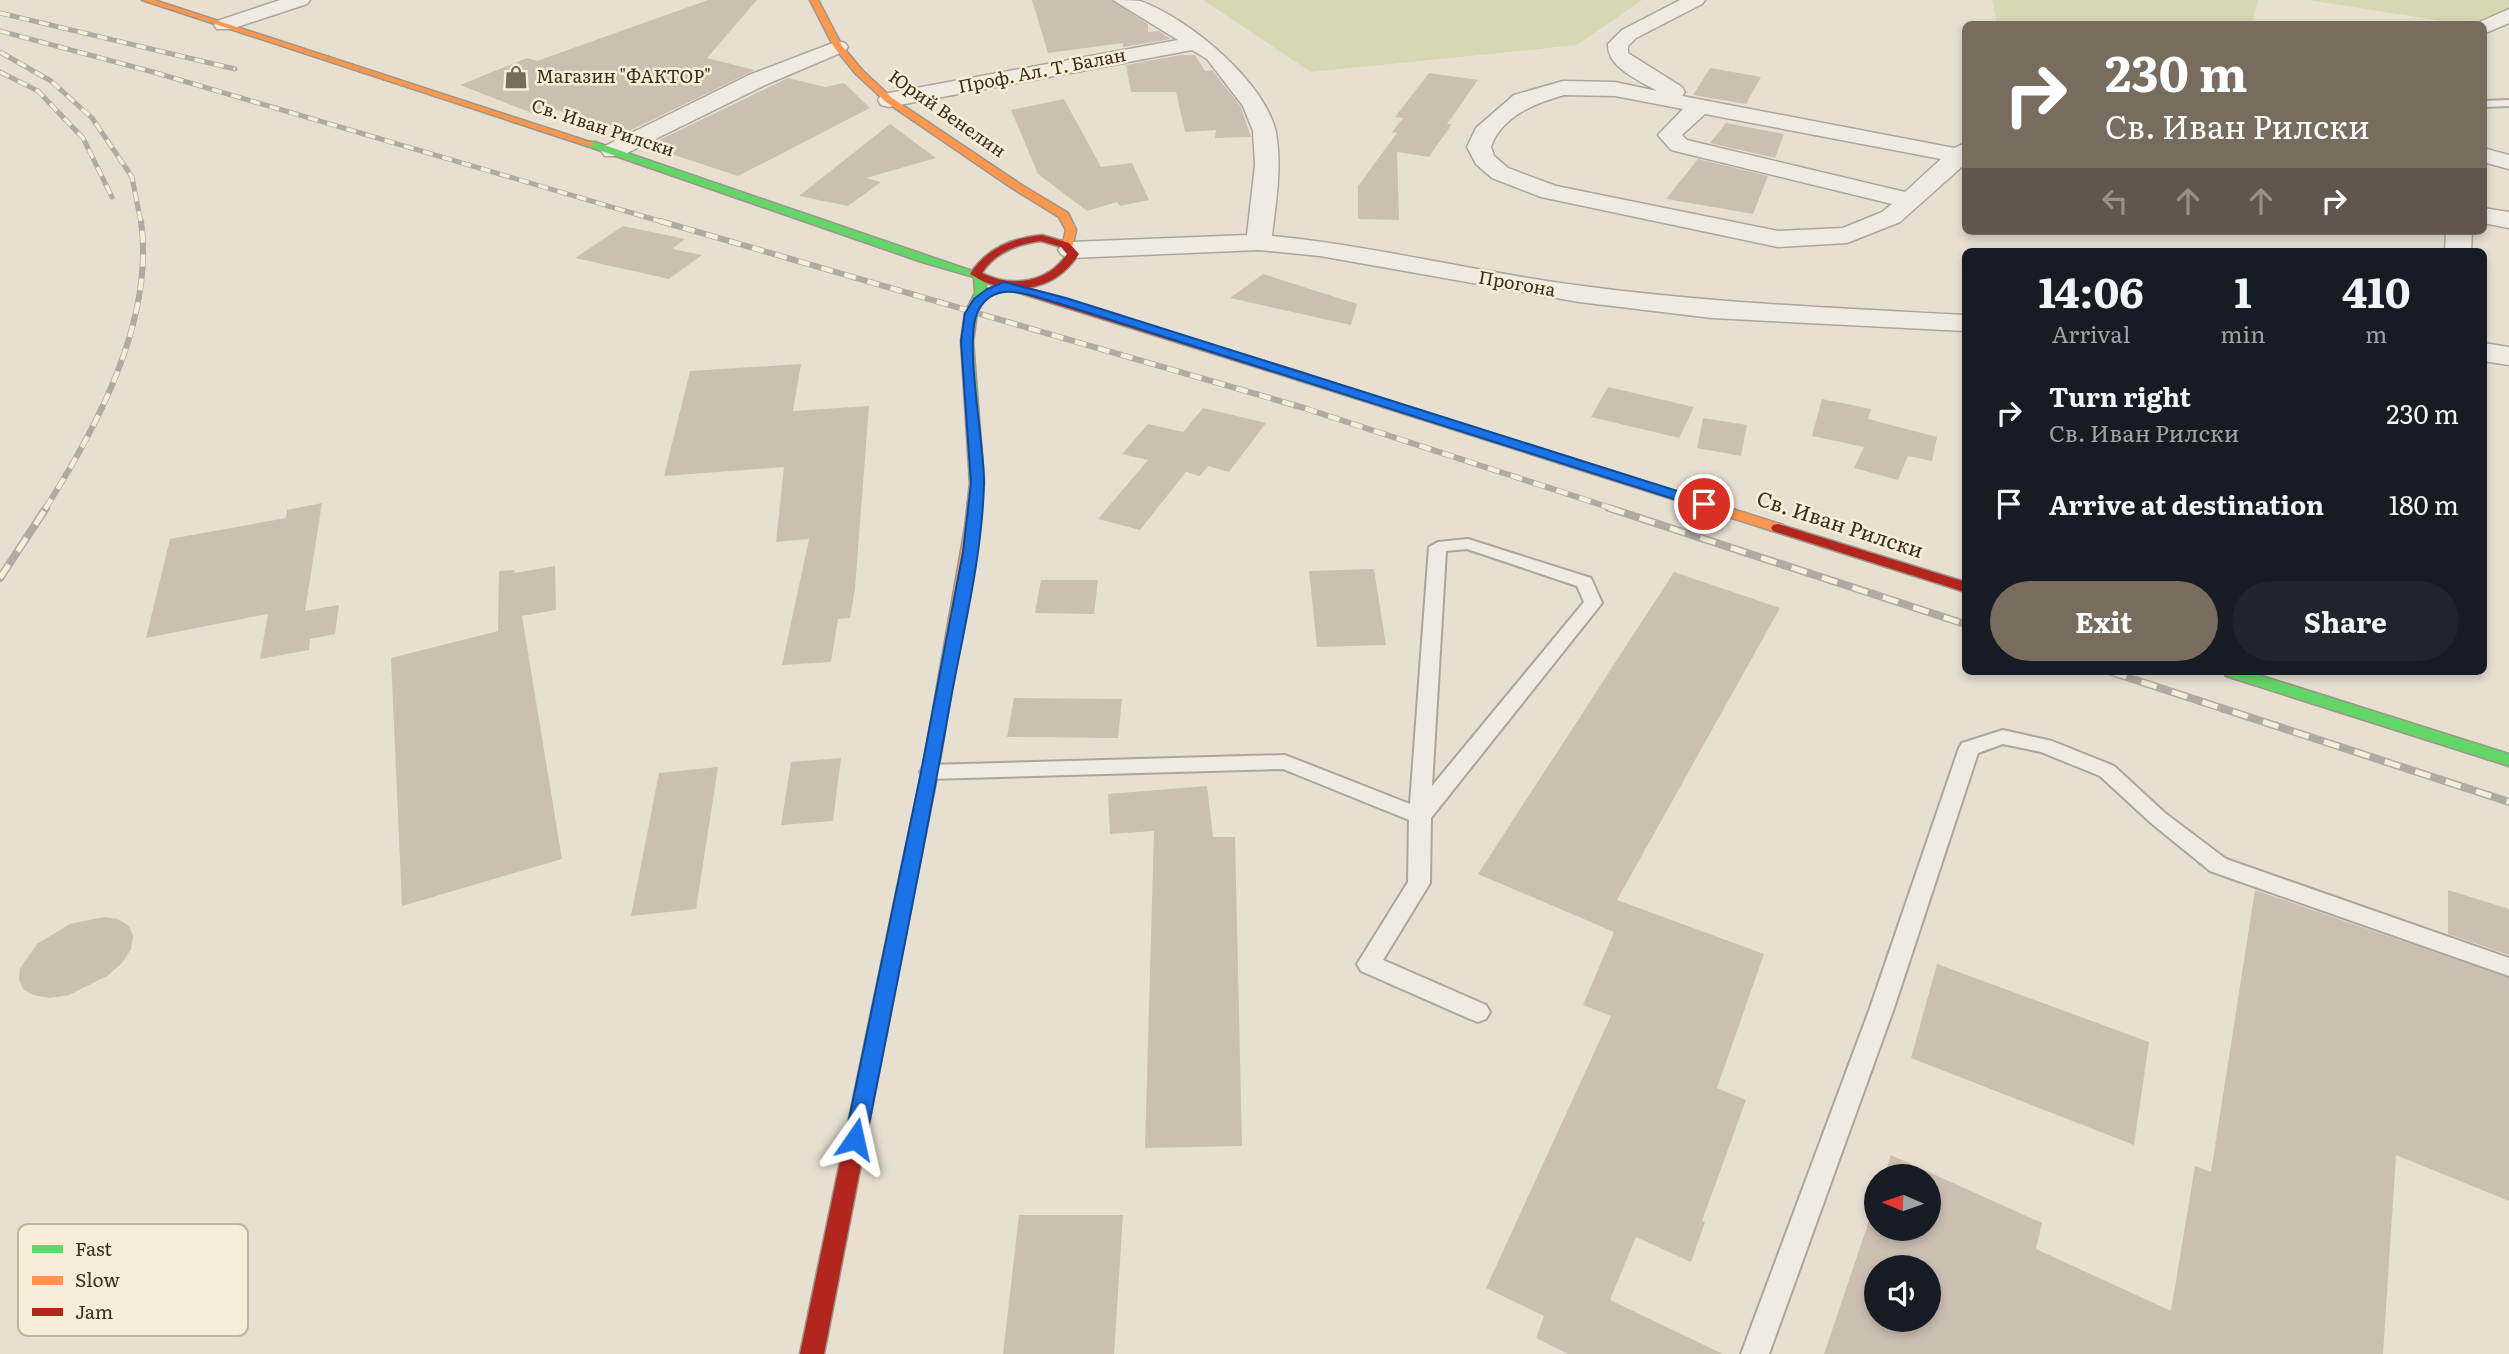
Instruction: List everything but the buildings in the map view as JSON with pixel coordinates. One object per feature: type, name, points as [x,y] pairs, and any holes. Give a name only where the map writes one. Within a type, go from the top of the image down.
[{"type":"street","name":"Св. Иван Рилски","points":[[146,0],[613,151],[1008,287],[1062,300],[1962,586]]},
{"type":"street","points":[[224,25],[300,0]]},
{"type":"street","name":"Юрий Венелин","points":[[814,0],[838,47],[859,72],[889,100],[1016,186],[1064,215],[1071,230],[1070,249]]},
{"type":"street","points":[[1123,0],[1214,55],[1254,105],[1264,131],[1267,165],[1259,242]]},
{"type":"street","points":[[1695,0],[1629,34],[1618,44],[1618,53],[1623,60],[1700,106]]},
{"type":"street","points":[[2487,25],[2509,15]]},
{"type":"street","name":"Проф. Ал. Т. Балан","points":[[889,100],[1195,43]]},
{"type":"street","points":[[613,151],[757,80],[838,47]]},
{"type":"street","points":[[1962,154],[1615,89],[1563,88],[1522,100],[1484,133],[1479,147],[1484,159],[1500,173],[1550,192],[1779,239],[1847,235],[1891,217],[1962,155]]},
{"type":"street","points":[[1700,106],[1669,135],[1679,145],[1910,201]]},
{"type":"street","points":[[2487,156],[2509,162]]},
{"type":"street","name":"Юрий Венелин","points":[[1015,242],[1025,218],[1016,186]]},
{"type":"street","points":[[2487,216],[2509,220]]},
{"type":"street","points":[[813,1354],[930,772],[975,518],[976,442],[967,341],[971,313],[979,301],[982,288],[978,275],[981,264],[986,259],[1015,242],[1042,239],[1056,241],[1070,249],[1072,258],[1067,264],[1042,280],[1026,286],[1008,287],[979,301]]},
{"type":"street","name":"Прогона","points":[[1070,249],[1259,242],[1320,248],[1579,294],[1712,310],[1962,323]]},
{"type":"street","name":"Св. Иван Рилски","points":[[926,260],[986,259]]},
{"type":"street","name":"Св. Иван Рилски","points":[[1042,280],[1051,293],[1062,300]]},
{"type":"street","points":[[2487,353],[2509,356]]},
{"type":"street","points":[[2241,675],[2509,760]]},
{"type":"lane","points":[[2487,104],[2509,103]]},
{"type":"lane","points":[[1420,816],[1593,603],[1585,582],[1468,544],[1438,547],[1420,816],[1419,883],[1369,964],[1478,1012]]},
{"type":"lane","points":[[1755,1354],[1878,1020],[1969,748],[2003,737],[2045,746],[2095,766],[2107,771],[2158,818],[2218,865],[2509,967]]},
{"type":"lane","points":[[930,772],[1285,762],[1420,816]]},
{"type":"green space","points":[[1203,0],[1642,0],[1577,45],[1311,72]]},
{"type":"green space","points":[[1992,0],[2258,0],[2253,21],[1996,21]]},
{"type":"green space","points":[[2308,0],[2509,0],[2509,15],[2487,23],[2443,21]]},
{"type":"railway","points":[[0,13],[235,69]]},
{"type":"railway","points":[[0,31],[153,72],[666,223]]},
{"type":"railway","points":[[0,52],[51,81],[92,118],[132,177],[141,223]]},
{"type":"railway","points":[[0,72],[38,91],[83,138],[112,197]]},
{"type":"railway","points":[[45,509],[101,409],[130,335],[139,297],[143,259],[141,221]]},
{"type":"railway","points":[[660,221],[1304,408],[1614,509]]},
{"type":"railway","points":[[0,578],[46,508]]},
{"type":"railway","points":[[1609,508],[1962,623]]},
{"type":"railway","points":[[2120,675],[2509,802]]},
{"type":"traffic: fast","points":[[591,144],[926,260],[976,274]]},
{"type":"traffic: fast","points":[[972,528],[977,483],[967,341],[971,313],[981,293],[980,277]]},
{"type":"traffic: fast","points":[[2241,675],[2509,760]]},
{"type":"traffic: slow","points":[[146,0],[591,144]]},
{"type":"traffic: slow","points":[[814,0],[838,47],[859,72],[889,100],[1016,186],[1064,215],[1071,230],[1068,247]]},
{"type":"traffic: slow","points":[[1302,377],[1778,528]]},
{"type":"traffic: slow","points":[[905,893],[930,772],[972,528]]},
{"type":"traffic: jam","points":[[1042,238],[1065,245],[1073,254],[1055,275],[1043,281],[1015,285],[1001,284],[976,274],[988,259],[1004,248],[1042,238]]},
{"type":"traffic: jam","points":[[1012,287],[1302,377]]},
{"type":"traffic: jam","points":[[1778,528],[1962,586]]},
{"type":"traffic: jam","points":[[812,1354],[905,893]]},
{"type":"place","name":"Магазин \"ФАКТОР\"","points":[[516,77]]},
{"type":"route","points":[[855,1139],[930,772],[970,552],[978,483],[967,341],[971,313],[979,301],[992,291],[1004,286],[1012,287],[1062,300],[1704,504]]}]
